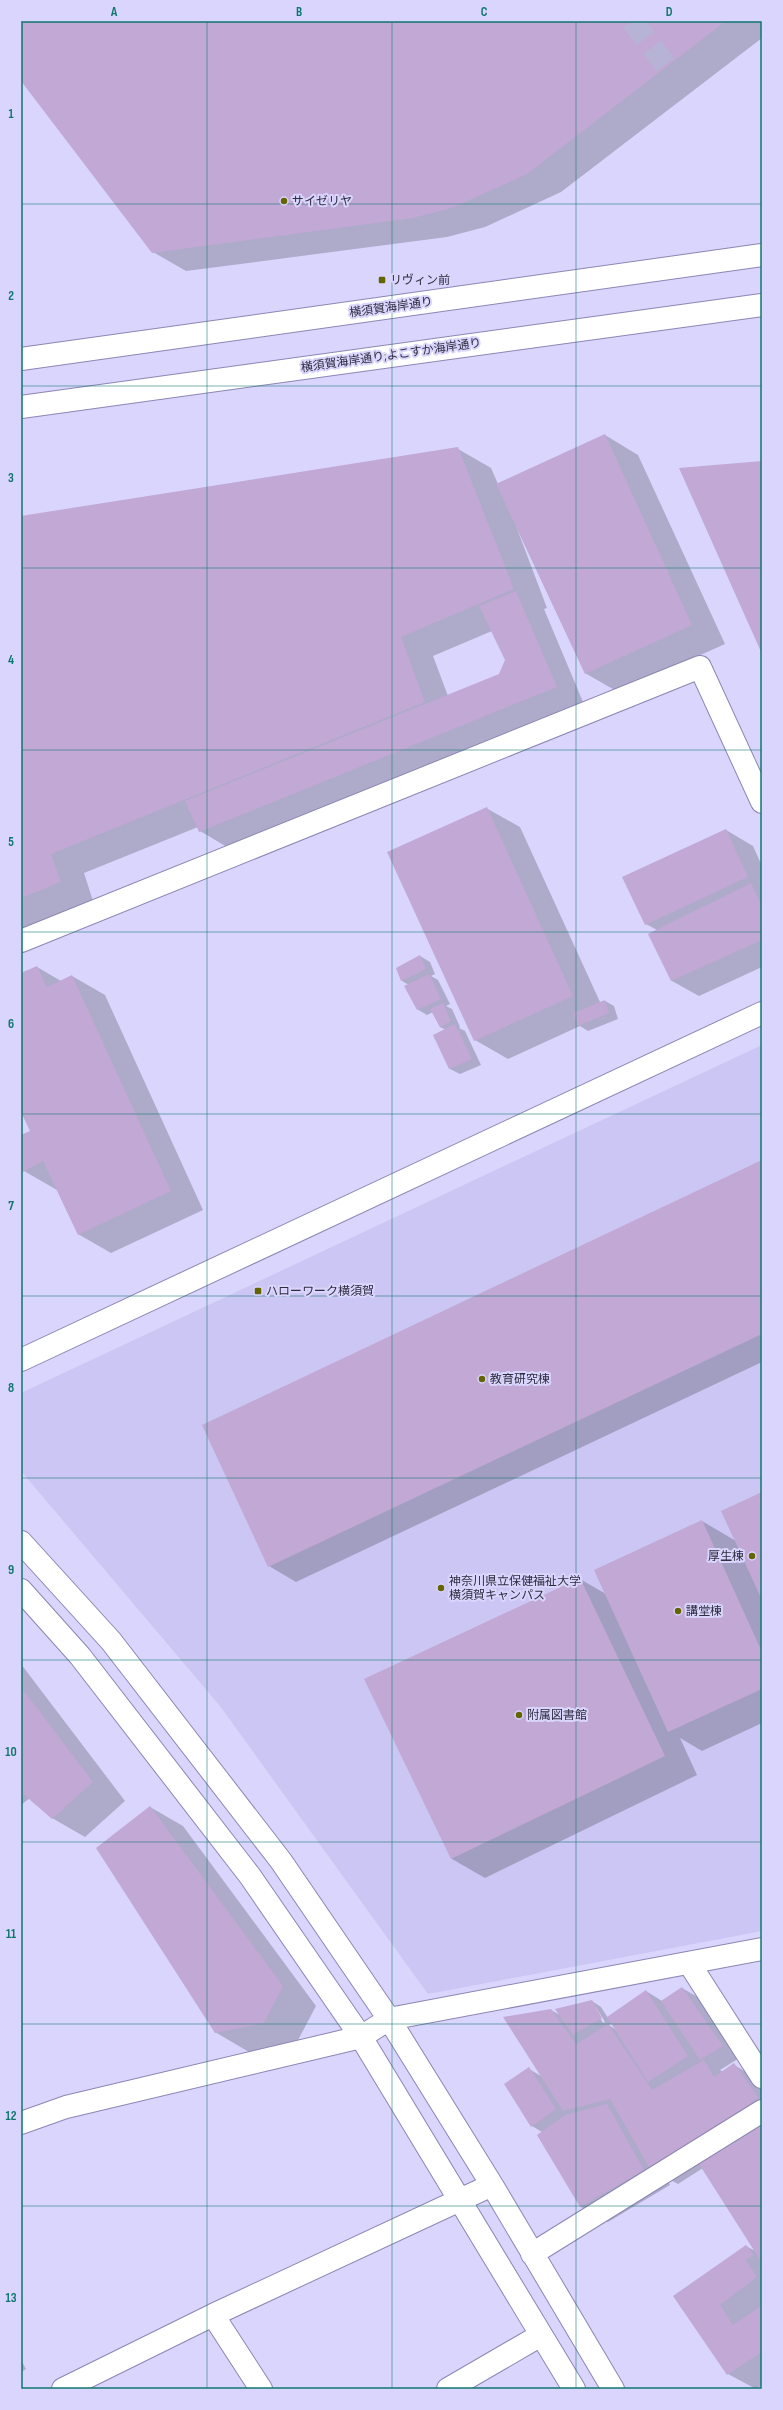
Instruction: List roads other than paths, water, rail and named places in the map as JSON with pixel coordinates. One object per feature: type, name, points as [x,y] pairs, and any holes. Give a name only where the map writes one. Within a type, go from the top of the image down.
[{"type":"street","name":"横須賀海岸通り","points":[[24,355],[762,255]]},
{"type":"street","name":"横須賀海岸通り;よこすか海岸通り","points":[[21,406],[762,305]]},
{"type":"street","points":[[21,941],[700,667],[762,802]]},
{"type":"street","points":[[21,1360],[762,1013]]},
{"type":"street","points":[[21,1542],[111,1641],[281,1861],[389,2019],[492,2185],[613,2389]]},
{"type":"street","points":[[21,1590],[80,1656],[250,1876],[361,2037],[574,2389]]},
{"type":"street","points":[[21,2123],[66,2107],[361,2037],[389,2019],[762,1949]]},
{"type":"street","points":[[689,1963],[762,2077]]},
{"type":"street","points":[[532,2254],[762,2111]]},
{"type":"street","points":[[63,2389],[213,2315],[492,2185]]},
{"type":"street","points":[[213,2315],[261,2389]]},
{"type":"street","points":[[448,2389],[541,2335]]},
{"type":"tunnel","points":[[632,21],[667,67]]},
{"type":"place","name":"サイゼリヤ","points":[[284,201]]},
{"type":"place","name":"リヴィン前","points":[[382,280]]},
{"type":"place","name":"ハローワーク横須賀","points":[[258,1291]]},
{"type":"place","name":"教育研究棟","points":[[482,1379]]},
{"type":"place","name":"厚生棟","points":[[752,1556]]},
{"type":"place","name":"神奈川県立保健福祉大学 横須賀キャンパス","points":[[441,1588]]},
{"type":"place","name":"講堂棟","points":[[678,1611]]},
{"type":"place","name":"附属図書館","points":[[519,1715]]}]
